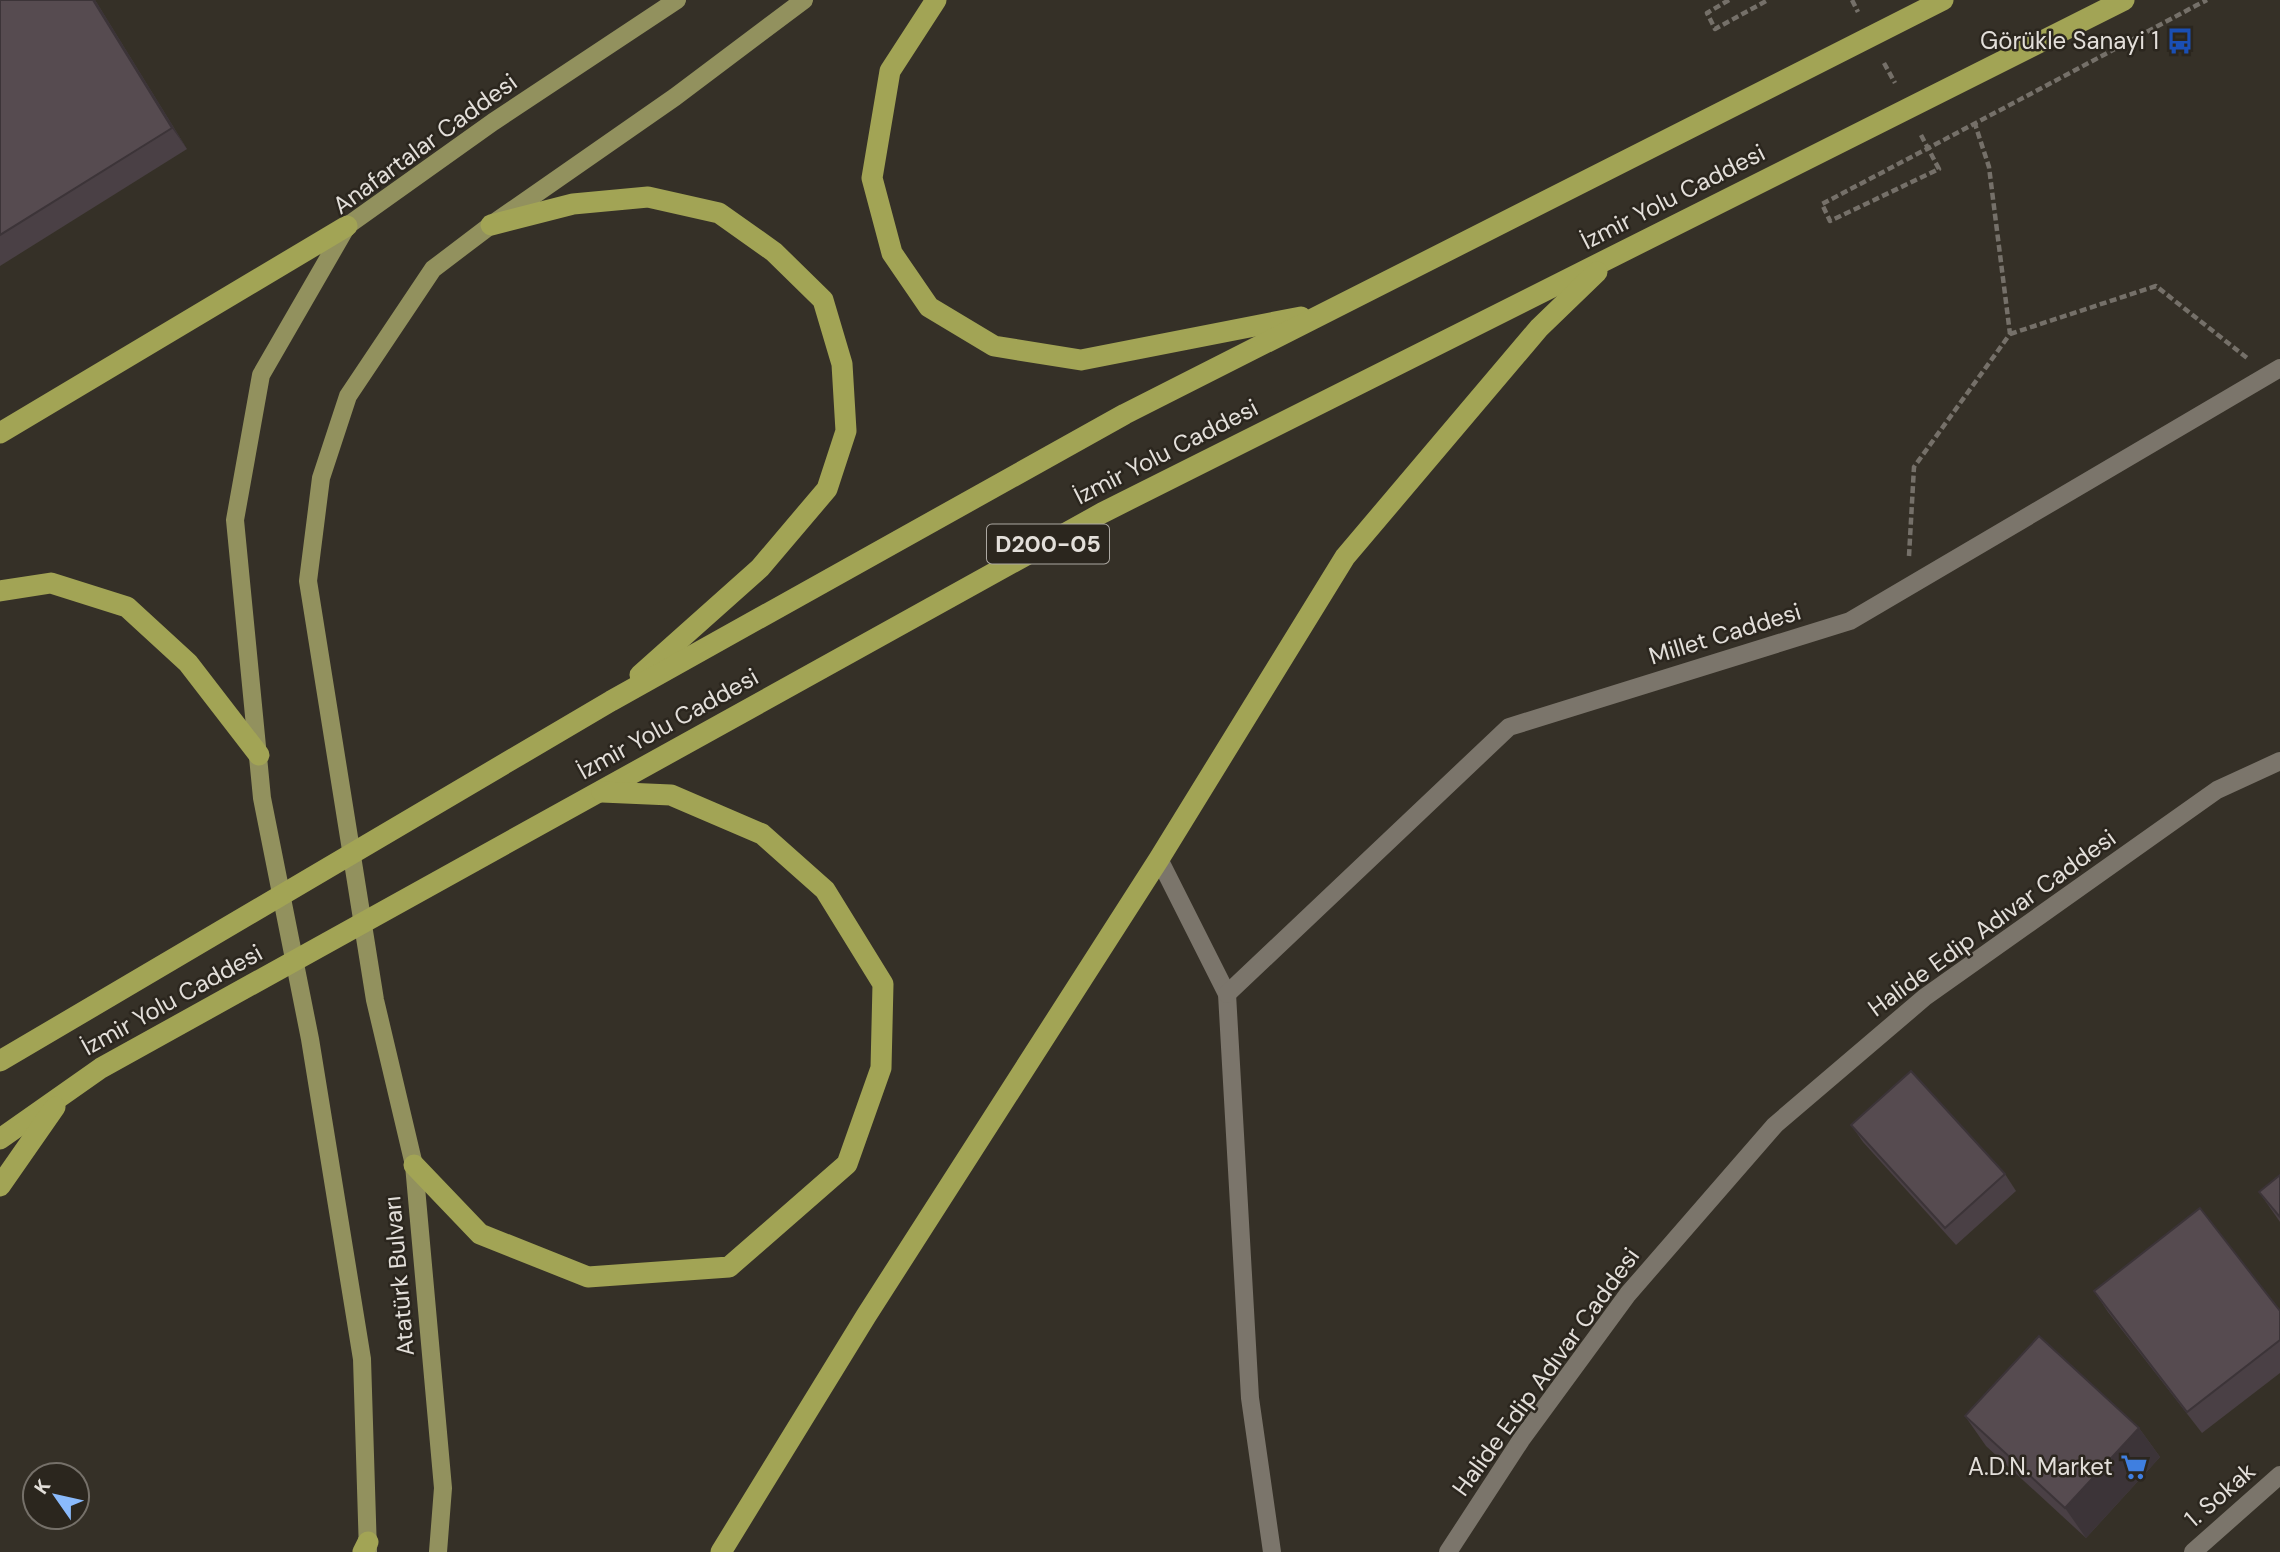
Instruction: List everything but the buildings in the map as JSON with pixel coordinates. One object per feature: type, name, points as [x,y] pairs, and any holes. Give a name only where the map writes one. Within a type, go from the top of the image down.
[{"type":"highway","points":[[936,0],[890,71],[872,178],[892,253],[929,307],[994,346],[1081,360],[1327,312]]},
{"type":"highway","name":"İzmir Yolu Caddesi","points":[[0,1061],[611,701],[1125,414],[1943,0]]},
{"type":"highway","name":"İzmir Yolu Caddesi","points":[[0,1139],[113,1061],[1102,513],[2124,0]]},
{"type":"highway","points":[[491,225],[573,204],[648,197],[719,213],[774,252],[823,300],[842,365],[846,431],[827,489],[761,568],[611,701]]},
{"type":"highway","points":[[0,433],[347,226]]},
{"type":"highway","points":[[721,1552],[866,1316],[1158,859],[1345,557],[1539,328],[1614,256]]},
{"type":"highway","points":[[0,591],[51,583],[127,607],[188,663],[259,755]]},
{"type":"highway","points":[[414,1165],[480,1234],[588,1277],[729,1267],[846,1164],[881,1068],[883,984],[825,890],[762,835],[671,795],[599,792]]},
{"type":"highway","points":[[0,1186],[65,1093]]},
{"type":"main road","name":"Anafartalar Caddesi","points":[[262,798],[235,520],[261,375],[347,226],[493,122],[677,0]]},
{"type":"main road","points":[[491,225],[675,97],[804,0]]},
{"type":"main road","name":"Atatürk Bulvarı","points":[[438,1552],[443,1488],[414,1165],[375,1000],[308,581],[320,478],[348,396],[433,269],[491,225]]},
{"type":"main road","name":"Atatürk Bulvarı","points":[[262,798],[310,1040],[362,1359],[366,1549]]},
{"type":"street","name":"Millet Caddesi","points":[[1227,995],[1508,727],[1850,621],[2276,371]]},
{"type":"street","name":"Halide Edip Adıvar Caddesi","points":[[1448,1552],[1521,1440],[1628,1294],[1775,1125],[1925,997],[2217,790],[2280,761]]},
{"type":"street","points":[[1158,859],[1227,995],[1250,1398],[1272,1552]]},
{"type":"street","name":"1. Sokak","points":[[2193,1552],[2280,1475]]},
{"type":"path","points":[[1729,0],[1707,13],[1715,29],[1768,0]]},
{"type":"path","points":[[1939,169],[1830,221],[1822,204],[1975,124],[2196,2],[2207,0]]},
{"type":"path","points":[[1975,124],[1989,167],[2010,334]]},
{"type":"path","points":[[1907,588],[1914,467],[2010,334],[2157,286],[2276,371]]},
{"type":"place","name":"Görükle Sanayi 1","points":[[2180,41]]},
{"type":"place","name":"A.D.N. Market","points":[[2134,1467]]}]
